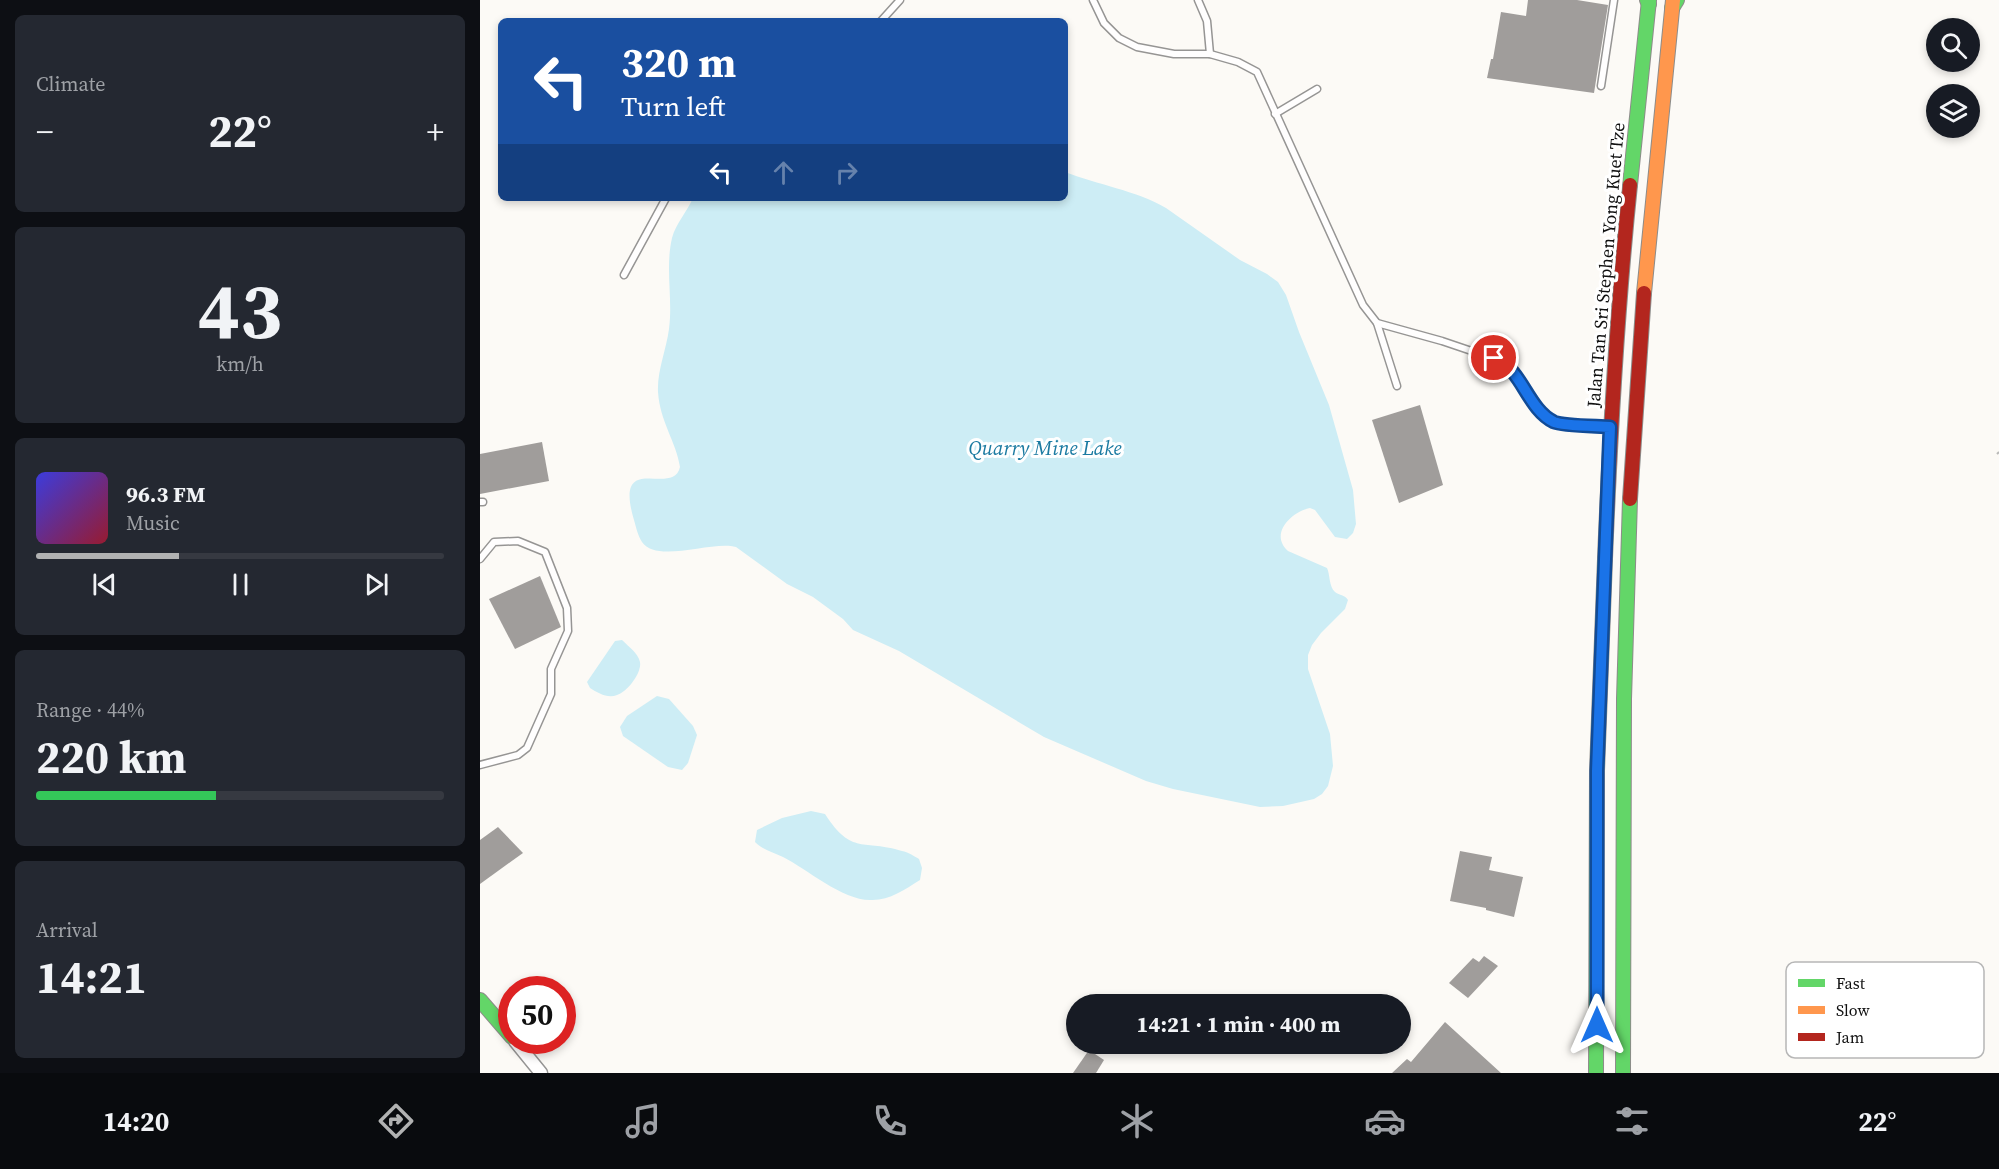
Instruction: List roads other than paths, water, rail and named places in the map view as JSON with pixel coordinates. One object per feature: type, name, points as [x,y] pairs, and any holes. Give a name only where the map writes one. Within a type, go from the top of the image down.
[{"type":"main road","name":"Jalan Tan Sri Stephen Yong Kuet Tze","points":[[1596,1073],[1597,771],[1610,427],[1621,275],[1648,1]]},
{"type":"main road","points":[[1623,1073],[1625,645],[1635,428],[1646,278],[1674,2]]},
{"type":"main road","points":[[480,1000],[498,1021]]},
{"type":"street","points":[[523,1054],[534,1071]]},
{"type":"lane","points":[[884,18],[900,0]]},
{"type":"lane","points":[[1094,0],[1104,23],[1119,38],[1137,47],[1174,54],[1210,54],[1238,62],[1257,72],[1363,305],[1377,323],[1397,387]]},
{"type":"lane","points":[[1198,0],[1207,21],[1210,54]]},
{"type":"lane","points":[[1601,86],[1614,0]]},
{"type":"lane","points":[[1275,114],[1317,89]]},
{"type":"lane","points":[[624,274],[664,201]]},
{"type":"lane","points":[[1377,323],[1504,362],[1541,411],[1554,422],[1610,427]]},
{"type":"lane","points":[[480,559],[494,542],[518,541],[545,552],[567,608],[568,631],[551,669],[551,694],[527,748],[518,755],[480,765]]},
{"type":"water","name":"Quarry Mine Lake","points":[[1068,173],[1129,192],[1166,208],[1240,260],[1278,282],[1286,295],[1329,405],[1353,490],[1356,524],[1353,533],[1347,539],[1335,537],[1315,510],[1310,508],[1290,519],[1282,531],[1281,538],[1288,551],[1327,568],[1333,590],[1348,600],[1345,609],[1321,633],[1308,655],[1308,669],[1330,734],[1333,766],[1328,786],[1322,794],[1314,799],[1283,806],[1260,807],[1146,781],[1044,737],[899,651],[853,630],[843,619],[813,597],[787,584],[736,547],[714,546],[660,551],[649,548],[642,542],[634,520],[630,499],[631,486],[637,480],[667,478],[675,475],[680,467],[659,403],[658,392],[660,369],[669,329],[669,261],[676,227],[691,201],[1068,201]]},
{"type":"water","points":[[622,640],[639,659],[639,671],[633,682],[621,693],[614,696],[603,695],[590,688],[587,682],[615,641]]},
{"type":"water","points":[[657,696],[669,699],[693,726],[697,735],[688,763],[682,770],[668,767],[623,736],[620,727],[627,716]]},
{"type":"water","points":[[811,811],[825,814],[843,836],[851,841],[889,848],[911,854],[919,859],[922,868],[920,880],[884,899],[859,899],[836,890],[755,842],[757,830],[782,818]]}]
